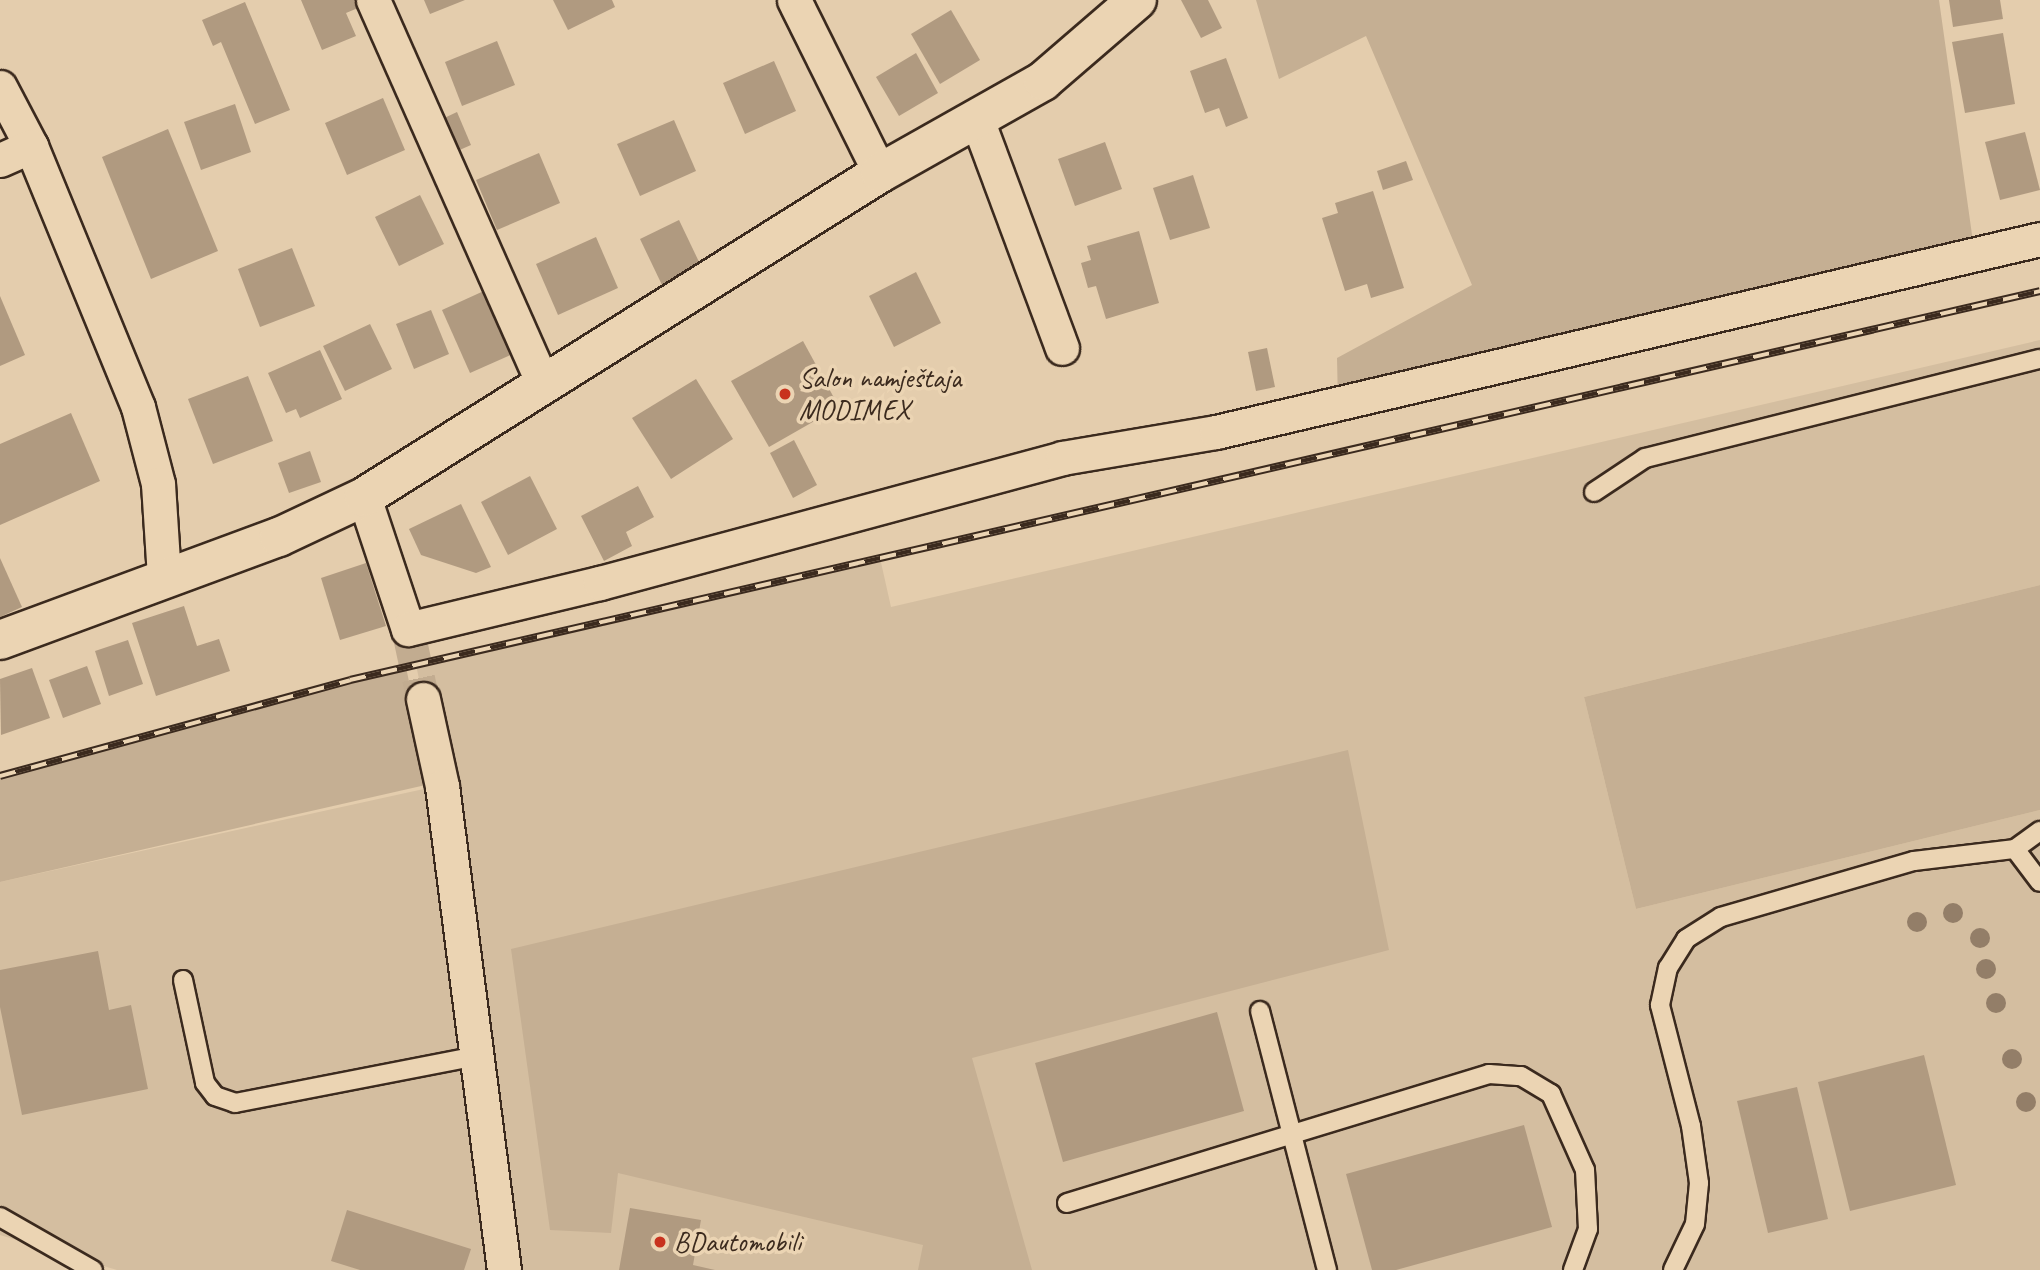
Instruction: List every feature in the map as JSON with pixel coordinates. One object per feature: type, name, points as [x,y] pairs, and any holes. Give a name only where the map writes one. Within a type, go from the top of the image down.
[{"type":"street","points":[[373,0],[543,383]]},
{"type":"street","points":[[794,0],[880,173]]},
{"type":"street","points":[[0,640],[279,537],[364,498],[880,173],[978,122],[1043,81],[1125,5]]},
{"type":"street","points":[[0,87],[31,146],[138,407],[158,484],[164,578]]},
{"type":"street","points":[[978,122],[1062,348]]},
{"type":"street","points":[[0,160],[31,146]]},
{"type":"street","points":[[364,498],[408,629],[600,583],[1062,457],[1216,432],[2040,239]]},
{"type":"street","points":[[423,699],[442,786],[504,1270]]},
{"type":"lane","points":[[1594,492],[1645,458],[2040,359]]},
{"type":"lane","points":[[1695,1270],[1675,1266],[1695,1224],[1699,1183],[1691,1126],[1660,1005],[1668,968],[1686,939],[1721,917],[1914,861],[2015,849],[2040,831]]},
{"type":"lane","points":[[2015,849],[2040,882]]},
{"type":"lane","points":[[183,980],[205,1083],[215,1096],[234,1103],[476,1056]]},
{"type":"lane","points":[[1259,1011],[1327,1270]]},
{"type":"lane","points":[[1067,1203],[1489,1074],[1521,1076],[1551,1094],[1585,1170],[1588,1229],[1573,1270]]},
{"type":"lane","points":[[0,1217],[93,1270]]},
{"type":"shaded area","points":[[1256,0],[1939,0],[1975,256],[1338,404],[1337,358],[1472,285],[1366,36],[1279,79]]},
{"type":"shaded area","points":[[2040,340],[2040,585],[1584,697],[1636,909],[2040,810],[2040,1270],[117,1270],[0,1235],[0,882],[442,785],[416,665],[880,558],[891,607]]},
{"type":"shaded area","points":[[2040,585],[2040,810],[1636,909],[1584,697]]},
{"type":"shaded area","points":[[406,667],[430,784],[0,882],[0,777]]},
{"type":"shaded area","points":[[1348,750],[1389,950],[972,1058],[1032,1270],[918,1270],[923,1245],[618,1173],[611,1233],[550,1230],[511,949]]},
{"type":"building","points":[[301,0],[355,0],[358,8],[346,13],[356,36],[322,50]]},
{"type":"building","points":[[424,0],[465,0],[430,14]]},
{"type":"building","points":[[553,0],[612,0],[615,7],[568,30]]},
{"type":"building","points":[[1181,0],[1208,0],[1222,28],[1201,38]]},
{"type":"building","points":[[1949,0],[2000,0],[2003,19],[1953,27]]},
{"type":"building","points":[[245,2],[290,110],[255,124],[221,42],[213,46],[202,20]]},
{"type":"building","points":[[951,10],[980,60],[940,84],[911,34]]},
{"type":"building","points":[[2003,33],[2015,104],[1965,113],[1952,42]]},
{"type":"building","points":[[497,41],[515,85],[462,106],[445,62]]},
{"type":"building","points":[[916,53],[938,93],[899,116],[876,77]]},
{"type":"building","points":[[1226,58],[1248,118],[1226,127],[1219,108],[1205,113],[1190,71]]},
{"type":"building","points":[[774,61],[796,111],[745,134],[723,83]]},
{"type":"building","points":[[383,98],[405,150],[347,175],[325,123]]},
{"type":"building","points":[[235,104],[251,152],[201,170],[184,122]]},
{"type":"building","points":[[457,112],[471,145],[455,152],[440,120]]},
{"type":"building","points":[[674,120],[696,171],[640,196],[617,144]]},
{"type":"building","points":[[168,129],[218,251],[151,279],[102,157]]},
{"type":"building","points":[[2025,132],[2040,190],[2000,200],[1985,142]]},
{"type":"building","points":[[1105,142],[1122,189],[1075,206],[1058,159]]},
{"type":"building","points":[[539,153],[560,203],[497,230],[476,180]]},
{"type":"building","points":[[1406,161],[1413,180],[1383,190],[1377,171]]},
{"type":"building","points":[[1193,175],[1210,228],[1170,240],[1153,188]]},
{"type":"building","points":[[1373,191],[1404,288],[1371,298],[1367,284],[1345,291],[1322,218],[1338,213],[1335,203]]},
{"type":"building","points":[[420,195],[444,244],[399,266],[375,217]]},
{"type":"building","points":[[679,220],[701,266],[662,285],[640,239]]},
{"type":"building","points":[[1139,231],[1159,303],[1106,319],[1096,286],[1088,288],[1081,263],[1091,260],[1087,246]]},
{"type":"building","points":[[596,237],[618,288],[558,315],[536,264]]},
{"type":"building","points":[[292,248],[315,306],[260,327],[238,269]]},
{"type":"building","points":[[916,272],[941,323],[894,347],[869,296]]},
{"type":"building","points":[[486,290],[515,353],[470,373],[442,310]]},
{"type":"building","points":[[0,296],[25,355],[0,366]]},
{"type":"building","points":[[431,310],[449,354],[414,369],[396,324]]},
{"type":"building","points":[[370,324],[392,369],[345,391],[323,346]]},
{"type":"building","name":"Salon namještaja MODIMEX","points":[[803,341],[839,407],[769,447],[731,381]]},
{"type":"building","points":[[1267,348],[1275,387],[1256,391],[1248,352]]},
{"type":"building","points":[[320,350],[342,399],[300,418],[296,409],[286,413],[268,373]]},
{"type":"building","points":[[248,376],[273,441],[213,464],[188,399]]},
{"type":"building","points":[[696,379],[733,439],[671,479],[632,418]]},
{"type":"building","points":[[71,413],[100,481],[0,525],[0,444]]},
{"type":"building","points":[[794,440],[817,485],[793,498],[770,453]]},
{"type":"building","points":[[310,451],[321,482],[289,493],[278,463]]},
{"type":"building","points":[[530,476],[557,529],[508,555],[481,502]]},
{"type":"building","points":[[638,486],[654,517],[626,532],[632,546],[604,561],[581,516]]},
{"type":"building","points":[[461,504],[491,567],[476,573],[421,555],[409,529]]},
{"type":"building","points":[[0,558],[22,607],[0,617]]},
{"type":"building","points":[[366,563],[386,626],[340,640],[321,578]]},
{"type":"building","points":[[184,606],[197,646],[219,639],[230,671],[156,696],[132,623]]},
{"type":"building","points":[[128,640],[143,684],[109,696],[95,651]]},
{"type":"building","points":[[87,666],[101,704],[63,718],[49,680]]},
{"type":"building","points":[[32,668],[50,718],[1,735],[0,679]]},
{"type":"building","points":[[98,951],[109,1010],[131,1005],[148,1089],[22,1115],[0,1007],[0,970]]},
{"type":"building","points":[[1217,1012],[1244,1111],[1063,1162],[1035,1063]]},
{"type":"building","points":[[1924,1055],[1956,1185],[1850,1211],[1818,1082]]},
{"type":"building","points":[[1797,1087],[1828,1219],[1768,1233],[1737,1101]]},
{"type":"building","points":[[1524,1125],[1552,1227],[1396,1270],[1372,1270],[1346,1174]]},
{"type":"building","name":"BDautomobili","points":[[630,1208],[701,1220],[693,1265],[715,1270],[619,1270]]},
{"type":"building","points":[[347,1210],[471,1249],[464,1270],[360,1270],[331,1261]]},
{"type":"tunnel","points":[[408,629],[423,699]]},
{"type":"railway","points":[[0,776],[350,680],[2040,291]]},
{"type":"place","name":"Salon namještaja MODIMEX","points":[[785,394]]},
{"type":"place","name":"BDautomobili","points":[[660,1242]]}]
